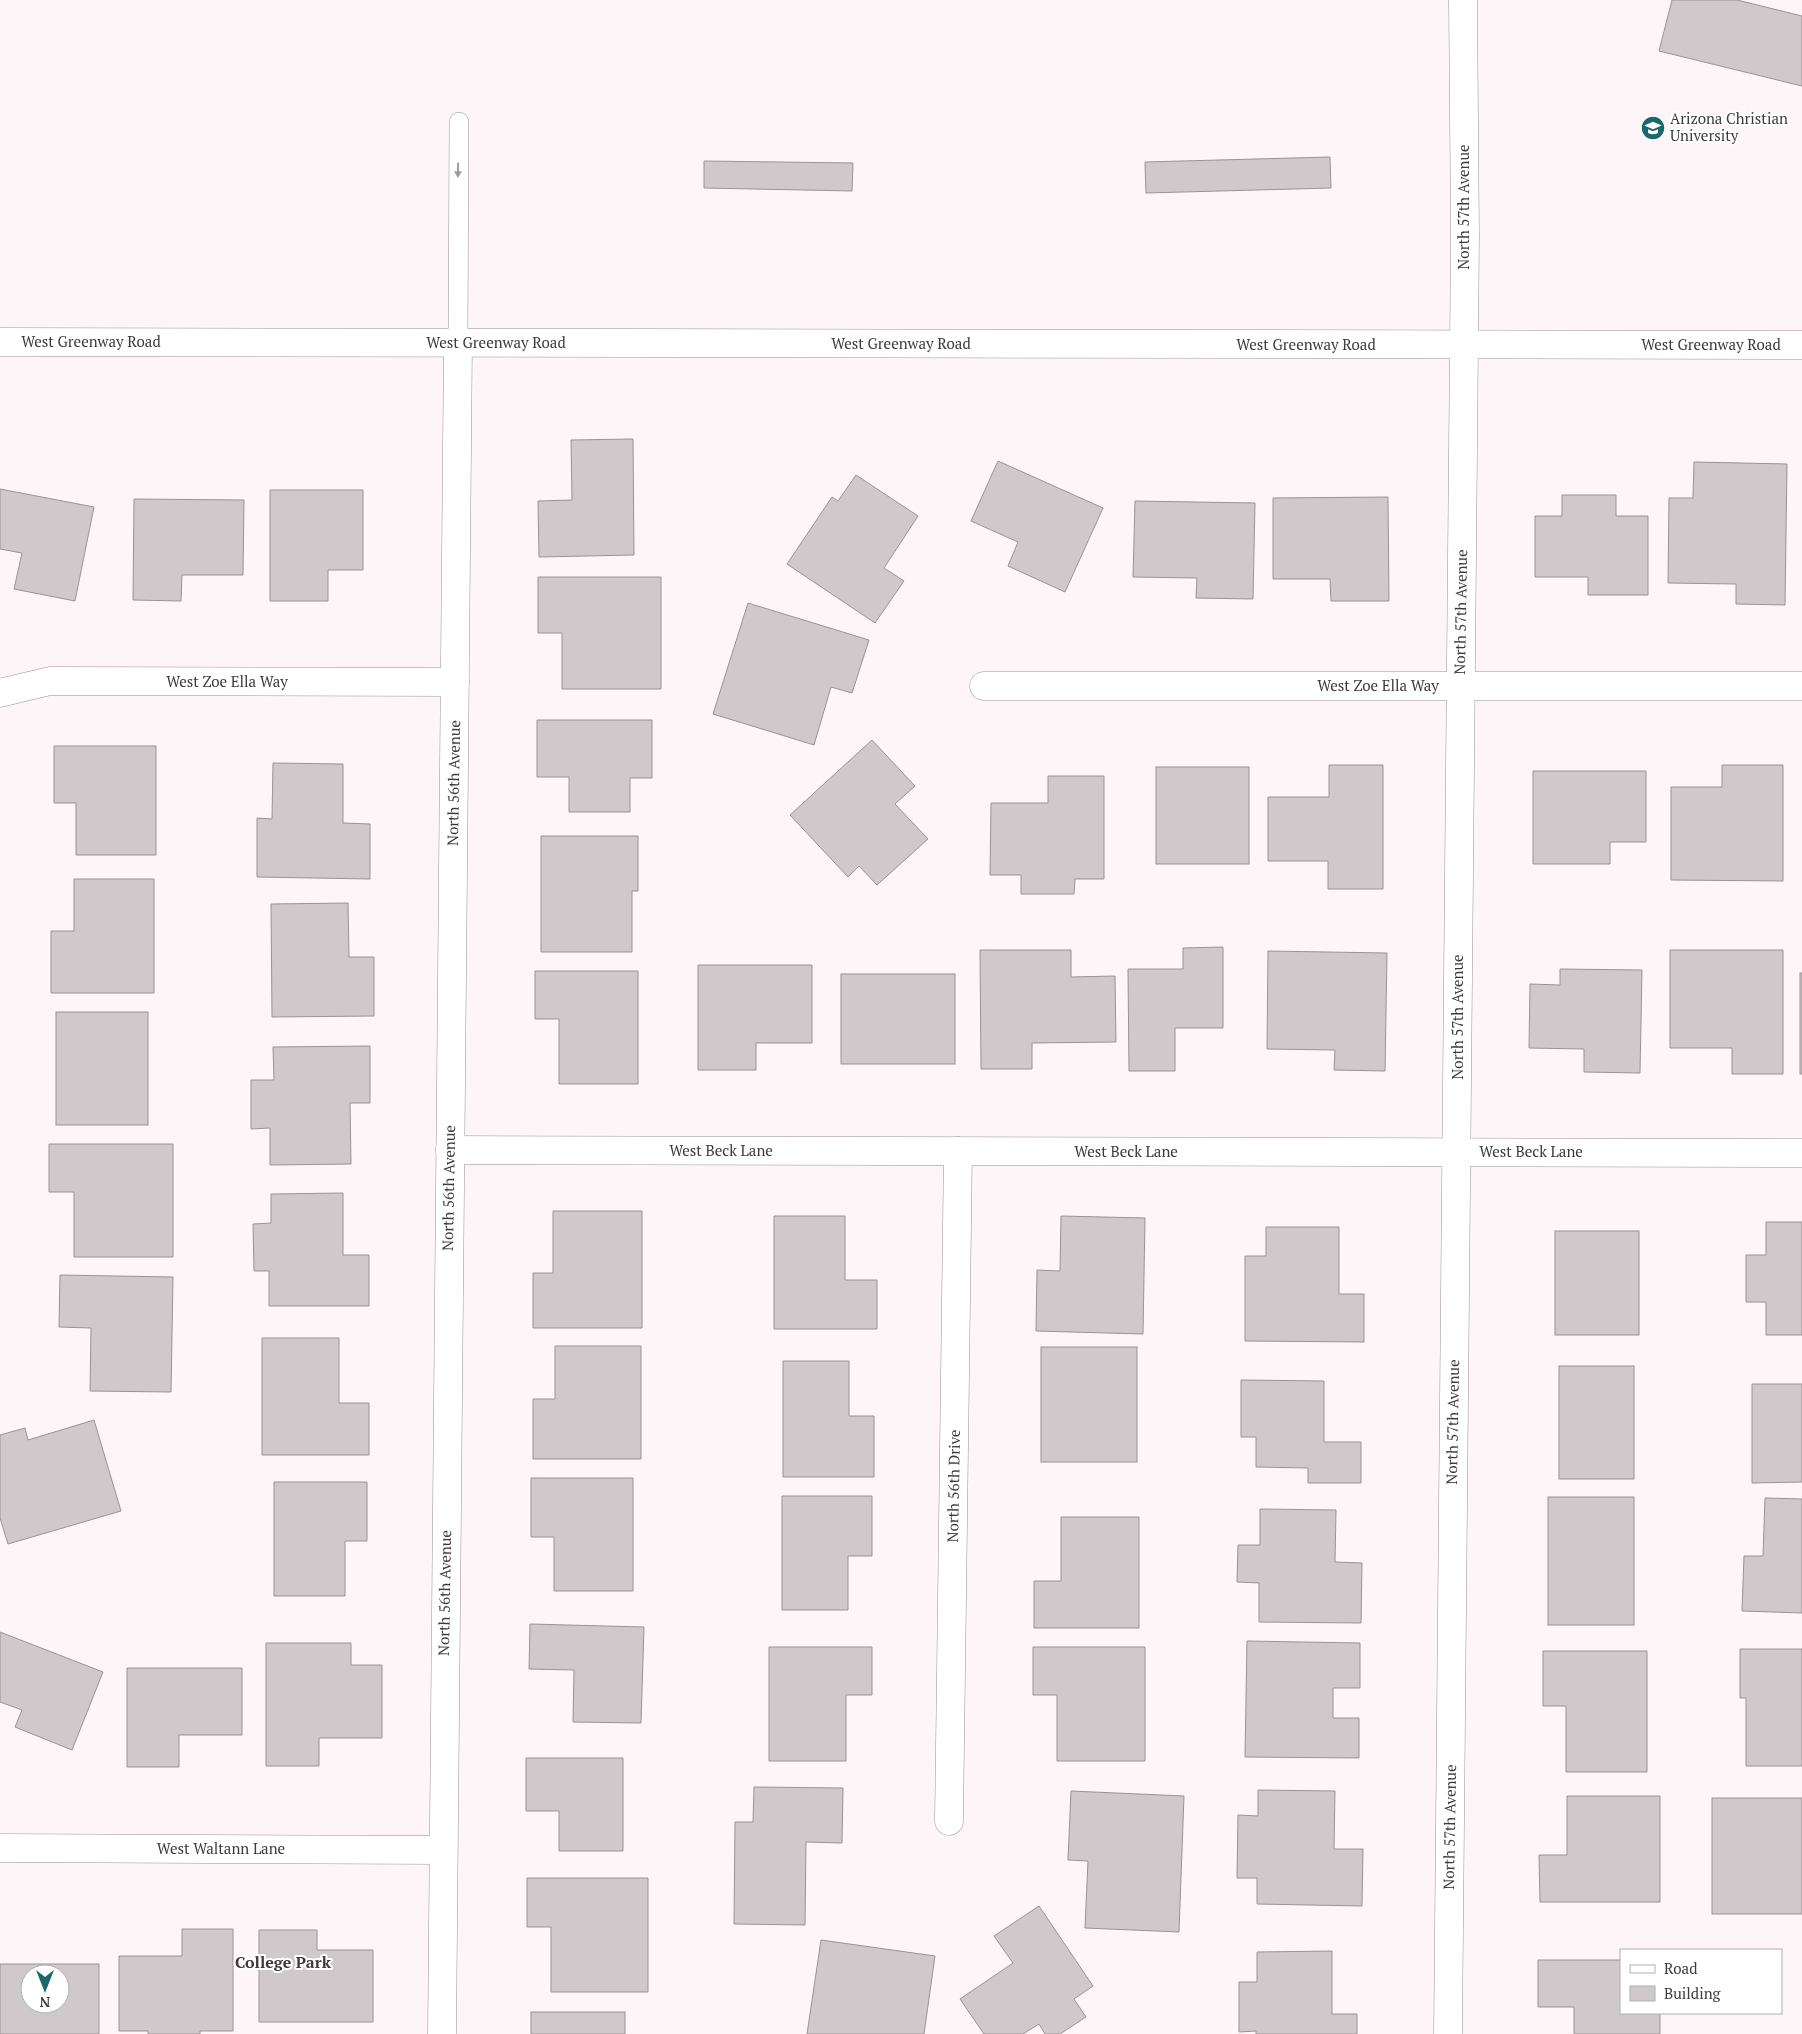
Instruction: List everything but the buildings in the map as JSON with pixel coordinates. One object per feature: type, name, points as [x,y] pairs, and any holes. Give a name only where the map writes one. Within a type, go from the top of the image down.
[{"type":"street","name":"North 57th Avenue","points":[[1448,2034],[1465,225],[1463,0]]},
{"type":"street","name":"West Greenway Road","points":[[0,342],[1802,345]]},
{"type":"street","name":"North 56th Avenue","points":[[442,2034],[458,343]]},
{"type":"street","name":"West Zoe Ella Way","points":[[0,693],[50,681],[455,682]]},
{"type":"street","name":"West Zoe Ella Way","points":[[984,686],[1802,686]]},
{"type":"street","name":"West Beck Lane","points":[[450,1150],[1802,1153]]},
{"type":"street","name":"North 56th Drive","points":[[949,1821],[958,1151]]},
{"type":"street","name":"West Waltann Lane","points":[[0,1848],[443,1850]]},
{"type":"lane","points":[[458,343],[459,122]]},
{"type":"place","name":"Arizona Christian University","points":[[1653,128]]},
{"type":"district","name":"College Park","points":[[283,1962]]}]
